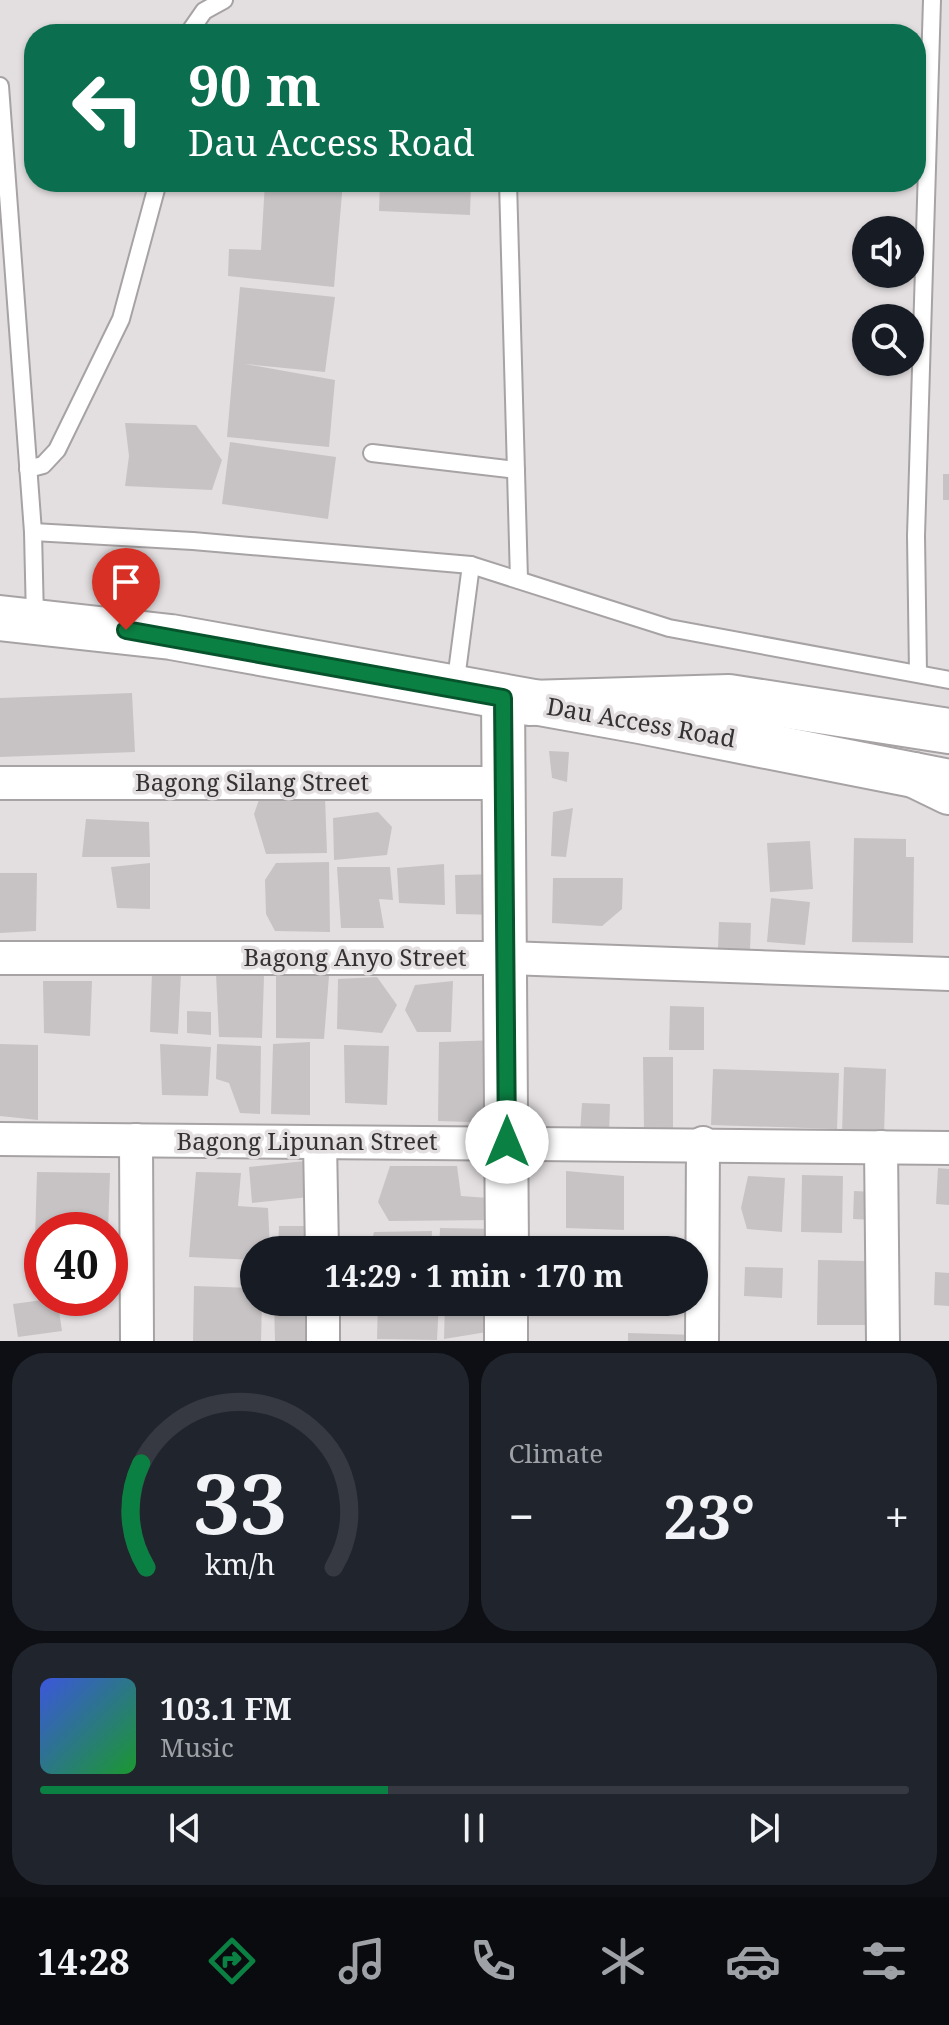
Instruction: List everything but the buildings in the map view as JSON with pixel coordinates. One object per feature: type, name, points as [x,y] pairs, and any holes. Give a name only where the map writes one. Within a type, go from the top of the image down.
[{"type":"main road","name":"Dau Access Road","points":[[17,619],[171,637],[640,721],[937,783]]},
{"type":"main road","points":[[516,700],[729,697],[949,731]]},
{"type":"street","points":[[507,1236],[504,783],[516,700]]},
{"type":"street","name":"Bagong Silang Street","points":[[0,783],[504,783]]},
{"type":"street","name":"Bagong Anyo Street","points":[[0,958],[506,958],[949,974]]},
{"type":"street","name":"Bagong Lipunan Street","points":[[0,1139],[703,1143],[949,1148]]},
{"type":"street","points":[[136,1140],[137,1341]]},
{"type":"street","points":[[320,1143],[322,1236]]},
{"type":"street","points":[[702,1341],[703,1143]]},
{"type":"street","points":[[881,1147],[883,1341]]},
{"type":"street","points":[[323,1316],[323,1341]]},
{"type":"street","points":[[506,1316],[506,1341]]},
{"type":"lane","points":[[195,24],[204,11],[224,0]]},
{"type":"lane","points":[[918,673],[916,536],[932,0]]},
{"type":"lane","points":[[0,86],[33,532],[17,619]]},
{"type":"lane","points":[[28,469],[43,465],[57,450],[121,319],[155,192]]},
{"type":"lane","points":[[508,192],[519,580]]},
{"type":"lane","points":[[372,453],[516,470]]},
{"type":"lane","points":[[33,532],[193,541],[471,565],[669,628],[949,680]]},
{"type":"lane","points":[[454,689],[471,565]]},
{"type":"route","points":[[126,630],[503,698],[507,1142]]}]
